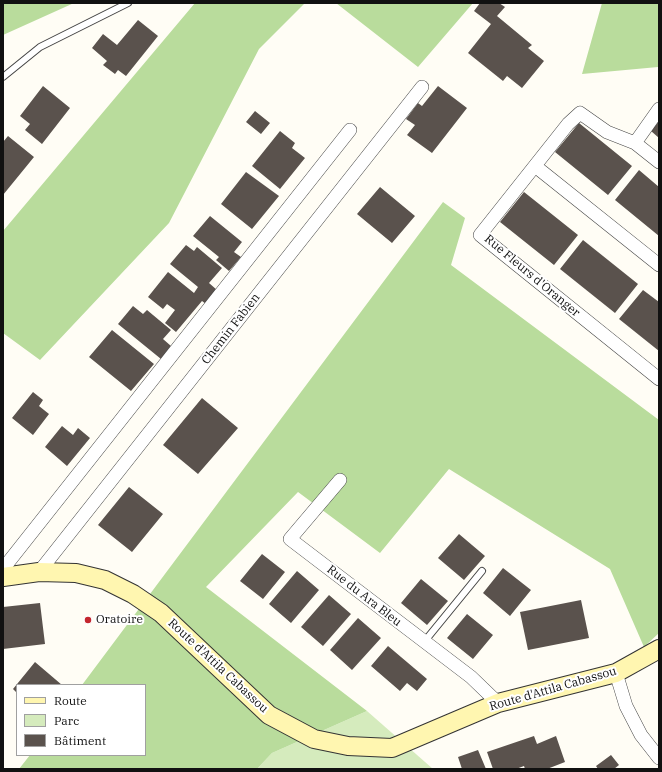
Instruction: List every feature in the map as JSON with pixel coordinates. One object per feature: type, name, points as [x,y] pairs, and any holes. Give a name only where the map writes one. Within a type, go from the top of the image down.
[{"type":"main road","name":"Route d'Attila Cabassou","points":[[3,577],[39,572],[76,573],[105,580],[133,594],[161,613],[269,715],[314,739],[348,746],[392,748],[498,703],[616,673],[659,649]]},
{"type":"street","name":"Chemin Fabien","points":[[39,572],[422,87]]},
{"type":"street","points":[[659,109],[635,143],[659,162]]},
{"type":"street","name":"Rue Fleurs d'Oranger","points":[[635,143],[607,132],[580,113],[568,124],[480,235],[659,379]]},
{"type":"street","points":[[3,569],[350,130]]},
{"type":"street","points":[[536,166],[659,265]]},
{"type":"street","name":"Rue du Ara Bleu","points":[[340,480],[298,527],[290,539],[471,677],[498,703]]},
{"type":"street","points":[[616,673],[626,706],[641,735],[659,758]]},
{"type":"lane","points":[[3,77],[40,47],[128,3]]},
{"type":"lane","points":[[424,642],[482,571]]},
{"type":"green space","points":[[3,3],[74,3],[3,35]]},
{"type":"green space","points":[[195,3],[305,3],[259,49],[169,223],[40,360],[3,333],[3,231]]},
{"type":"green space","points":[[336,3],[473,3],[418,67]]},
{"type":"green space","points":[[602,3],[659,3],[658,67],[582,74]]},
{"type":"green space","points":[[443,202],[465,218],[451,265],[659,420],[659,633],[644,647],[610,569],[449,469],[380,553],[298,492],[206,587],[367,711],[272,753],[257,769],[19,769],[29,756],[146,756],[146,684],[83,684]]},
{"type":"green space","points":[[367,711],[433,769],[257,769],[272,753]]},
{"type":"building","points":[[480,3],[499,3],[505,7],[497,16],[532,45],[528,48],[544,61],[522,88],[507,76],[503,81],[468,53],[491,24],[474,11]]},
{"type":"building","points":[[138,20],[158,36],[126,76],[118,70],[115,74],[103,65],[107,61],[92,48],[103,34],[117,45]]},
{"type":"building","points":[[43,86],[70,108],[42,144],[25,130],[30,124],[20,116]]},
{"type":"building","points":[[438,86],[467,108],[432,153],[407,135],[415,125],[406,119],[418,103],[422,106]]},
{"type":"building","points":[[255,111],[270,123],[261,134],[246,122]]},
{"type":"building","points":[[659,121],[659,138],[651,131]]},
{"type":"building","points":[[579,123],[632,166],[608,195],[555,152]]},
{"type":"building","points":[[280,131],[295,143],[292,148],[305,158],[280,189],[252,166]]},
{"type":"building","points":[[8,136],[34,157],[3,195],[3,142]]},
{"type":"building","points":[[639,170],[659,187],[659,236],[615,200]]},
{"type":"building","points":[[246,172],[279,196],[252,229],[221,204]]},
{"type":"building","points":[[380,187],[415,216],[392,243],[357,214]]},
{"type":"building","points":[[524,192],[578,235],[554,265],[500,222]]},
{"type":"building","points":[[210,216],[242,242],[234,252],[241,257],[229,271],[216,260],[219,257],[193,236]]},
{"type":"building","points":[[583,240],[638,284],[615,313],[560,269]]},
{"type":"building","points":[[186,245],[194,251],[197,247],[222,268],[209,283],[217,290],[206,304],[202,301],[176,332],[165,323],[175,310],[167,304],[163,309],[148,297],[168,272],[194,293],[198,287],[170,264]]},
{"type":"building","points":[[643,290],[659,302],[659,351],[619,319]]},
{"type":"building","points":[[133,306],[143,314],[147,310],[171,330],[163,339],[171,346],[161,359],[118,324]]},
{"type":"building","points":[[112,330],[154,364],[131,391],[89,357]]},
{"type":"building","points":[[33,392],[43,400],[39,406],[49,414],[33,435],[12,418]]},
{"type":"building","points":[[202,398],[238,428],[198,474],[163,445]]},
{"type":"building","points":[[62,426],[73,435],[78,428],[90,438],[67,466],[45,447]]},
{"type":"building","points":[[129,487],[163,514],[132,552],[98,525]]},
{"type":"building","points":[[459,534],[485,556],[464,580],[438,558]]},
{"type":"building","points":[[262,554],[285,572],[263,599],[240,581]]},
{"type":"building","points":[[503,568],[531,590],[510,616],[483,593]]},
{"type":"building","points":[[297,571],[319,590],[291,623],[269,604]]},
{"type":"building","points":[[421,579],[448,601],[427,625],[401,603]]},
{"type":"building","points":[[329,595],[351,614],[323,646],[301,627]]},
{"type":"building","points":[[581,600],[589,638],[528,650],[520,612]]},
{"type":"building","points":[[40,603],[45,644],[3,649],[3,607]]},
{"type":"building","points":[[467,614],[493,635],[473,659],[447,638]]},
{"type":"building","points":[[358,618],[381,638],[352,670],[330,650]]},
{"type":"building","points":[[388,646],[427,679],[417,691],[407,683],[400,691],[371,666]]},
{"type":"building","points":[[35,662],[61,684],[17,684]]},
{"type":"building","points":[[16,685],[16,692],[13,689]]},
{"type":"building","points":[[534,736],[537,744],[556,736],[565,762],[547,769],[525,769],[524,766],[516,769],[493,769],[487,752]]},
{"type":"building","points":[[478,750],[486,769],[462,769],[458,757]]},
{"type":"building","points":[[611,755],[619,765],[614,769],[598,769],[596,766]]},
{"type":"place","name":"Oratoire","points":[[88,620]]}]
